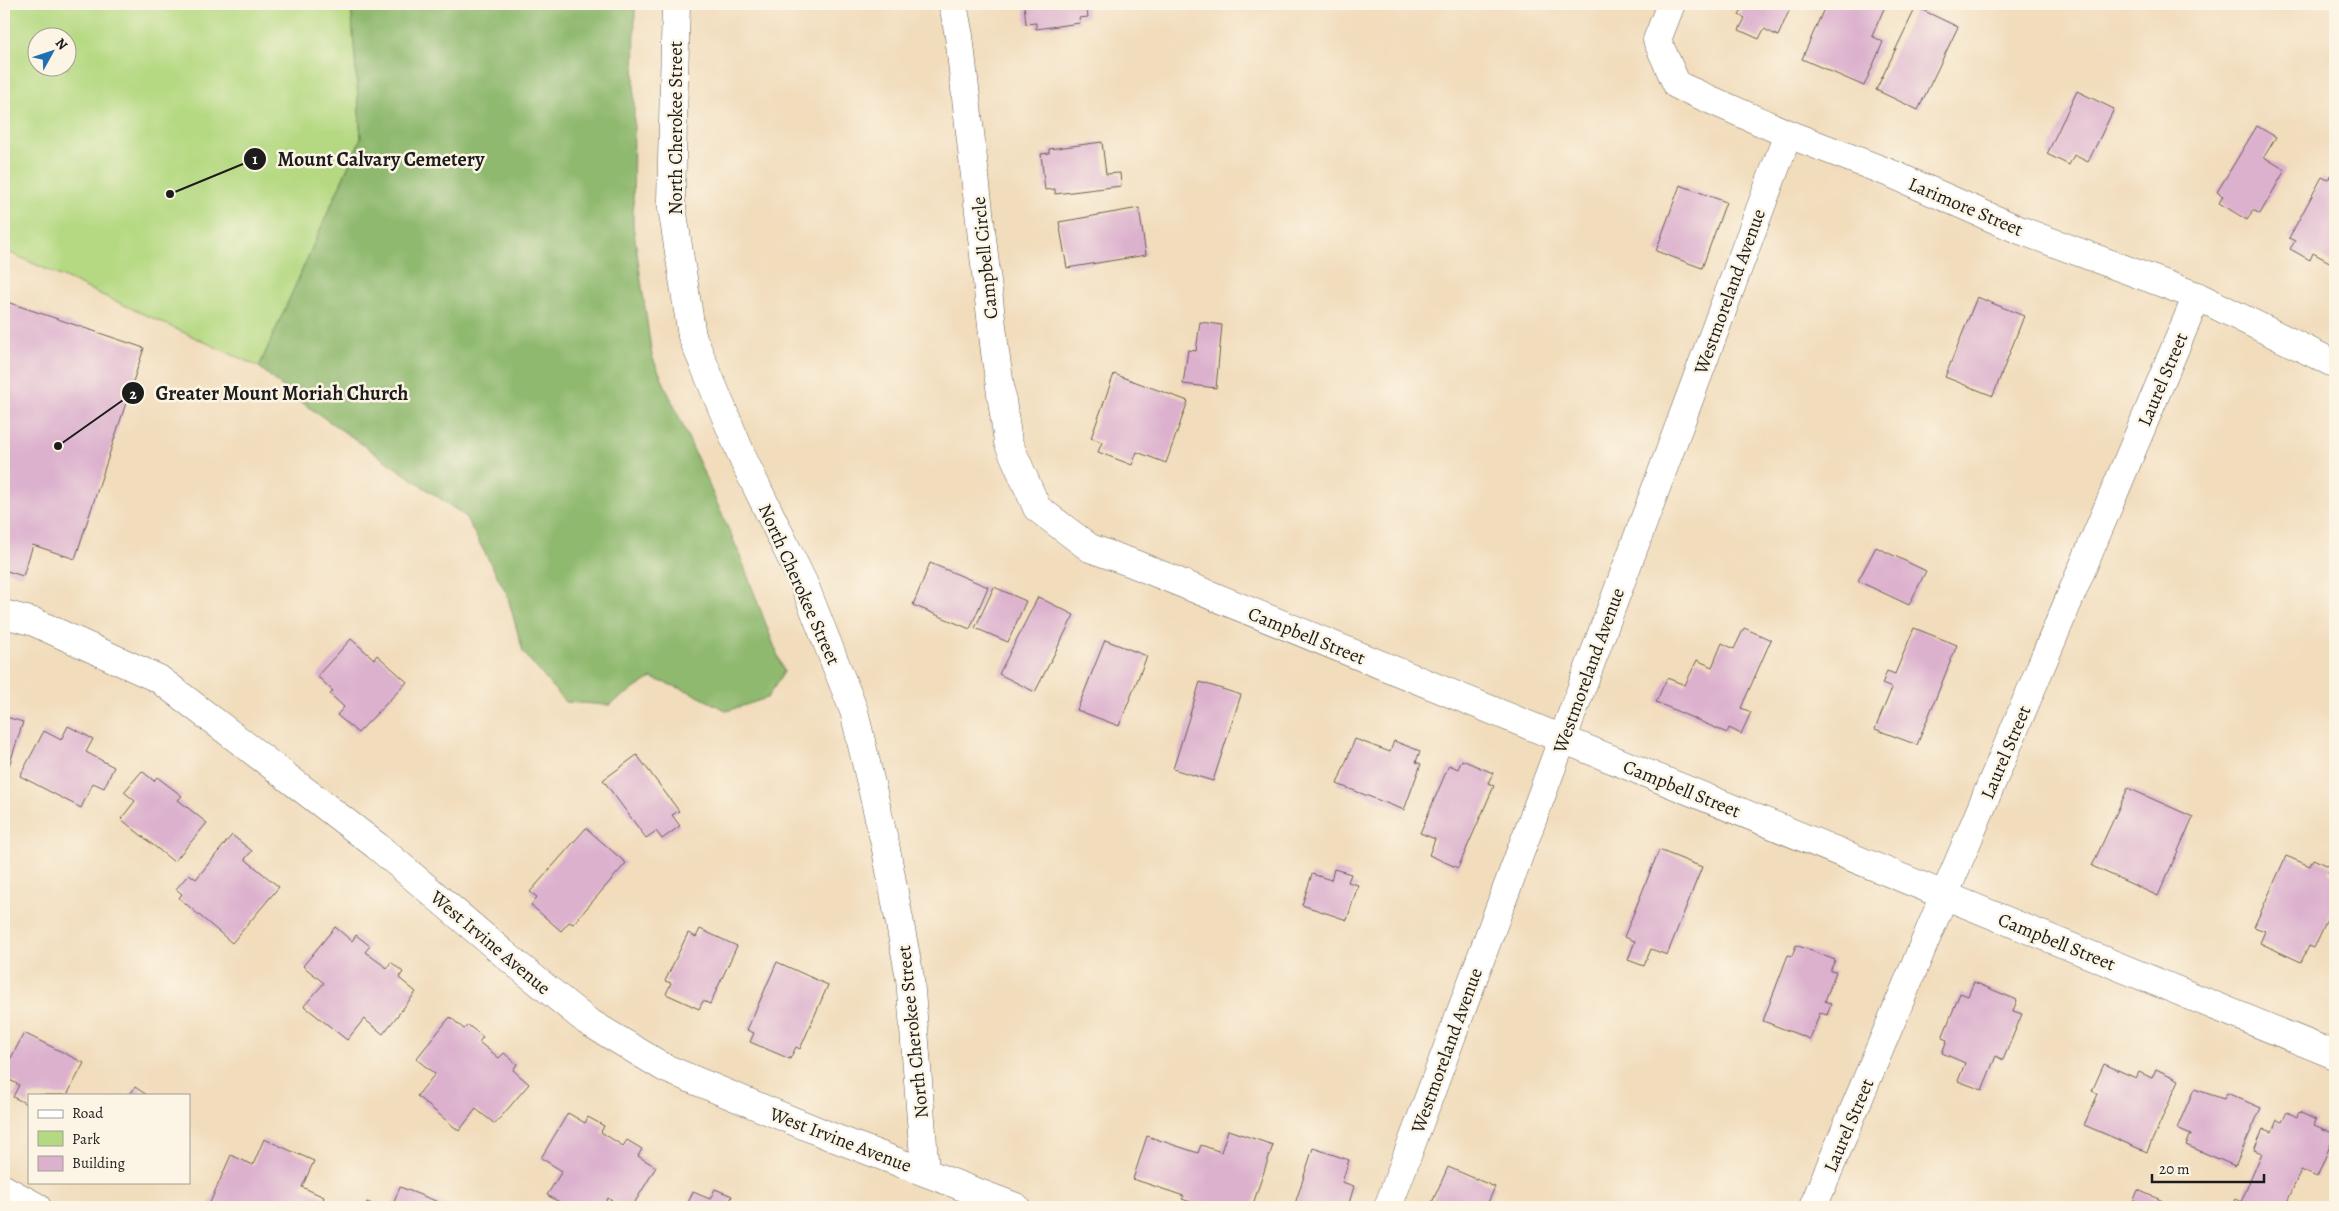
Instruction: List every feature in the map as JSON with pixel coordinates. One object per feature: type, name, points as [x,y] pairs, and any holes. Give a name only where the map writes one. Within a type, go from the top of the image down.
[{"type":"street","name":"North Cherokee Street","points":[[676,4],[671,200],[692,336],[744,461],[804,584],[854,712],[885,844],[910,978],[925,1171]]},
{"type":"street","name":"Campbell Circle","points":[[953,4],[959,36],[995,352],[1008,442],[1036,508]]},
{"type":"street","name":"Larimore Street","points":[[1670,4],[1657,40],[1677,85],[1788,134],[1892,174],[2017,229],[2197,296],[2335,364]]},
{"type":"street","name":"Westmoreland Avenue","points":[[1388,1207],[1788,134]]},
{"type":"street","name":"Laurel Street","points":[[1813,1207],[2197,296]]},
{"type":"street","name":"Campbell Street","points":[[1036,508],[1090,548],[1132,563],[2335,1056]]},
{"type":"street","name":"West Irvine Avenue","points":[[4,614],[34,622],[159,679],[377,846],[515,963],[587,1021],[665,1068],[832,1137],[925,1171],[1010,1206]]},
{"type":"street","points":[[4,1189],[37,1207]]},
{"type":"green space","points":[[4,4],[351,4],[361,138],[259,367],[4,250]]},
{"type":"green space","points":[[351,4],[635,4],[633,225],[652,356],[739,553],[784,672],[767,698],[727,711],[688,691],[651,678],[609,705],[565,702],[523,652],[507,594],[465,516],[297,399],[259,367],[361,138]]},
{"type":"building","points":[[1024,4],[1086,4],[1088,17],[1079,18],[1080,23],[1036,29],[1036,23],[1026,24]]},
{"type":"building","points":[[1744,4],[1792,4],[1778,36],[1764,29],[1759,39],[1739,30],[1745,18],[1739,15]]},
{"type":"building","points":[[1826,4],[1886,4],[1872,36],[1883,42],[1864,86],[1802,59]]},
{"type":"building","points":[[1916,7],[1958,27],[1918,110],[1876,90]]},
{"type":"building","points":[[2077,91],[2114,109],[2088,162],[2074,155],[2069,165],[2047,154]]},
{"type":"building","points":[[2257,126],[2276,137],[2264,157],[2285,170],[2260,214],[2253,210],[2247,220],[2219,203],[2223,196],[2217,192]]},
{"type":"building","points":[[1102,142],[1106,174],[1120,173],[1121,186],[1055,194],[1055,189],[1045,190],[1041,154],[1049,153],[1049,149]]},
{"type":"building","points":[[2332,173],[2335,175],[2335,265],[2313,253],[2310,260],[2290,249],[2295,241],[2289,238],[2322,177],[2328,180]]},
{"type":"building","points":[[1680,185],[1726,202],[1702,268],[1656,251]]},
{"type":"building","points":[[1139,208],[1146,255],[1067,268],[1059,222]]},
{"type":"building","points":[[1977,297],[2024,316],[1993,396],[1945,377]]},
{"type":"building","points":[[4,301],[144,348],[75,559],[33,545],[23,576],[4,570]]},
{"type":"building","points":[[1200,322],[1222,325],[1216,388],[1183,384],[1188,350],[1196,351]]},
{"type":"building","points":[[1114,374],[1188,401],[1166,463],[1137,452],[1132,465],[1098,452],[1102,442],[1091,438]]},
{"type":"building","points":[[1876,547],[1926,571],[1909,605],[1858,581]]},
{"type":"building","points":[[930,563],[988,587],[970,629],[913,605]]},
{"type":"building","points":[[994,587],[1026,601],[1008,642],[975,628]]},
{"type":"building","points":[[1038,597],[1074,615],[1035,692],[999,674]]},
{"type":"building","points":[[1744,628],[1771,640],[1741,708],[1751,712],[1741,734],[1729,728],[1727,733],[1656,702],[1667,678],[1685,685],[1697,660],[1712,667],[1722,643],[1734,649]]},
{"type":"building","points":[[1914,628],[1957,645],[1917,745],[1875,729],[1892,688],[1882,684],[1887,671],[1895,674]]},
{"type":"building","points":[[351,639],[374,659],[377,655],[407,682],[358,733],[337,715],[344,707],[330,694],[333,691],[317,676]]},
{"type":"building","points":[[1105,640],[1147,656],[1119,726],[1077,710]]},
{"type":"building","points":[[1200,682],[1241,695],[1213,781],[1173,769]]},
{"type":"building","points":[[4,714],[7,715],[6,717],[23,722],[8,769],[4,768]]},
{"type":"building","points":[[68,726],[93,739],[86,752],[114,767],[104,788],[93,783],[81,808],[20,776],[44,731],[61,740]]},
{"type":"building","points":[[1355,739],[1390,752],[1394,741],[1420,751],[1416,762],[1421,764],[1404,810],[1337,784]]},
{"type":"building","points":[[637,755],[679,811],[672,815],[680,826],[662,839],[656,831],[646,838],[603,780]]},
{"type":"building","points":[[1462,760],[1493,773],[1488,783],[1494,786],[1458,868],[1429,855],[1435,839],[1420,833],[1449,765],[1458,769]]},
{"type":"building","points":[[142,771],[154,781],[157,777],[182,796],[178,800],[207,823],[174,862],[121,819],[135,801],[124,792]]},
{"type":"building","points":[[2128,788],[2193,817],[2158,896],[2092,866]]},
{"type":"building","points":[[586,828],[626,863],[573,924],[569,922],[561,931],[531,905],[537,897],[530,892]]},
{"type":"building","points":[[232,835],[252,851],[245,859],[279,887],[232,943],[179,898],[182,894],[176,889],[189,874],[196,879]]},
{"type":"building","points":[[1659,850],[1702,867],[1667,955],[1651,949],[1644,966],[1628,960],[1635,941],[1624,937]]},
{"type":"building","points":[[2286,856],[2310,866],[2313,859],[2331,867],[2328,873],[2335,876],[2335,902],[2314,948],[2309,946],[2301,962],[2260,943],[2265,931],[2254,927]]},
{"type":"building","points":[[1334,869],[1351,874],[1348,882],[1358,885],[1347,920],[1302,905],[1312,874],[1331,880]]},
{"type":"building","points":[[335,927],[352,941],[356,935],[370,946],[365,952],[387,968],[391,962],[403,972],[399,978],[416,992],[383,1034],[364,1019],[347,1040],[304,1006],[324,983],[303,966]]},
{"type":"building","points":[[700,929],[737,946],[710,1004],[703,1001],[699,1009],[666,994],[671,983],[665,981],[688,933],[696,937]]},
{"type":"building","points":[[1796,945],[1835,960],[1830,971],[1836,972],[1825,1001],[1831,1004],[1827,1015],[1820,1013],[1810,1039],[1763,1021],[1788,955],[1792,956]]},
{"type":"building","points":[[777,962],[828,985],[800,1049],[796,1047],[790,1059],[750,1042],[754,1033],[747,1030]]},
{"type":"building","points":[[1974,982],[2017,1000],[2013,1011],[2022,1014],[2003,1060],[1996,1056],[1982,1090],[1958,1081],[1965,1063],[1942,1053],[1947,1040],[1942,1038],[1960,993],[1968,996]]},
{"type":"building","points":[[450,1017],[464,1029],[468,1025],[483,1037],[479,1042],[499,1058],[504,1053],[517,1064],[513,1070],[529,1084],[495,1124],[476,1109],[459,1131],[417,1096],[435,1074],[416,1059]]},
{"type":"building","points":[[24,1033],[84,1063],[68,1094],[28,1094],[28,1104],[13,1097],[19,1085],[4,1077],[4,1054],[11,1058]]},
{"type":"building","points":[[2104,1064],[2136,1078],[2139,1072],[2152,1078],[2156,1069],[2179,1080],[2147,1152],[2084,1125],[2098,1094],[2092,1091]]},
{"type":"building","points":[[135,1087],[146,1094],[131,1094]]},
{"type":"building","points":[[2194,1089],[2224,1099],[2227,1093],[2261,1108],[2235,1166],[2186,1145],[2191,1134],[2177,1128]]},
{"type":"building","points":[[2287,1112],[2297,1117],[2299,1112],[2316,1120],[2314,1125],[2335,1134],[2317,1177],[2301,1170],[2285,1207],[2278,1207],[2264,1201],[2261,1207],[2231,1207],[2235,1199],[2241,1202],[2262,1153],[2254,1150],[2263,1129],[2272,1132],[2277,1120],[2282,1122]]},
{"type":"building","points":[[568,1113],[585,1123],[588,1117],[604,1126],[601,1132],[623,1146],[627,1140],[642,1149],[638,1156],[656,1167],[632,1207],[624,1207],[608,1198],[602,1207],[568,1207],[547,1195],[562,1171],[541,1158]]},
{"type":"building","points":[[1228,1130],[1273,1145],[1252,1207],[1206,1207],[1182,1199],[1184,1196],[1133,1179],[1147,1136],[1198,1153],[1201,1145],[1221,1152]]},
{"type":"building","points":[[264,1139],[314,1161],[302,1187],[324,1197],[320,1207],[214,1207],[209,1205],[231,1155],[253,1165]]},
{"type":"building","points":[[1313,1148],[1349,1160],[1342,1182],[1354,1186],[1348,1207],[1294,1207]]},
{"type":"building","points":[[1448,1167],[1495,1187],[1486,1207],[1430,1207]]},
{"type":"building","points":[[400,1187],[451,1207],[392,1207]]},
{"type":"building","points":[[715,1189],[732,1196],[729,1204],[738,1207],[686,1207],[693,1192],[710,1199]]},
{"type":"building","points":[[2138,1190],[2163,1201],[2160,1207],[2131,1207]]},
{"type":"building","points":[[367,1202],[379,1207],[365,1207]]},
{"type":"place","name":"Mount Calvary Cemetery","points":[[170,194]]},
{"type":"place","name":"Greater Mount Moriah Church","points":[[58,446]]}]
